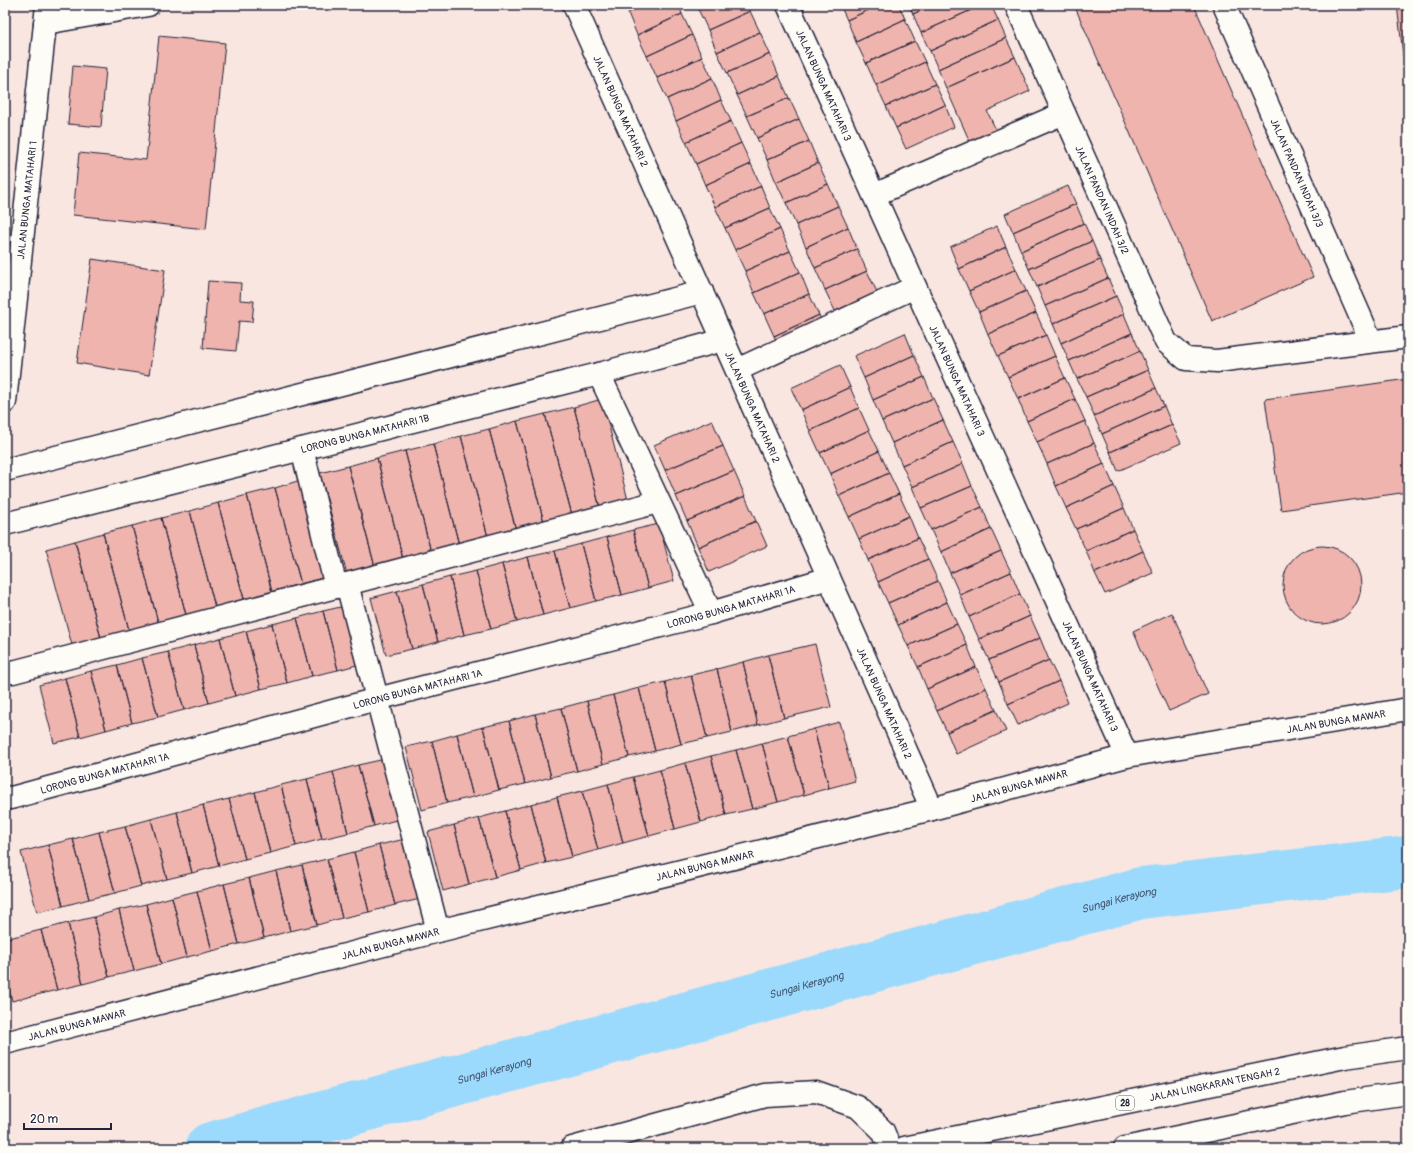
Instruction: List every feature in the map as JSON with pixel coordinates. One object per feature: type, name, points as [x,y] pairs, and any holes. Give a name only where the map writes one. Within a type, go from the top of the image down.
[{"type":"main road","points":[[46,14],[148,5]]},
{"type":"main road","name":"JALAN BUNGA MATAHARI 2","points":[[574,5],[932,809]]},
{"type":"main road","name":"JALAN BUNGA MATAHARI 3","points":[[788,5],[1127,756]]},
{"type":"main road","name":"JALAN PANDAN INDAH 3/2","points":[[1016,5],[1166,342],[1186,359],[1217,361],[1408,337]]},
{"type":"main road","name":"JALAN PANDAN INDAH 3/3","points":[[1224,5],[1371,341]]},
{"type":"main road","name":"JALAN BUNGA MATAHARI 1","points":[[5,402],[14,229],[46,14]]},
{"type":"main road","points":[[874,195],[1064,113]]},
{"type":"main road","points":[[737,370],[915,287]]},
{"type":"main road","points":[[5,470],[702,292]]},
{"type":"main road","name":"LORONG BUNGA MATAHARI 1B","points":[[5,524],[600,374],[723,340]]},
{"type":"main road","points":[[600,374],[658,502],[711,613]]},
{"type":"main road","points":[[302,449],[377,699],[438,931]]},
{"type":"main road","points":[[5,671],[13,672],[658,502]]},
{"type":"main road","name":"LORONG BUNGA MATAHARI 1A","points":[[5,797],[11,798],[377,699],[711,613],[829,578]]},
{"type":"main road","name":"JALAN BUNGA MAWAR","points":[[5,1043],[438,931],[932,809],[1127,756],[1408,709]]},
{"type":"main road","name":"JALAN LINGKARAN TENGAH 2","points":[[904,1148],[1346,1058],[1408,1048]]},
{"type":"main road","points":[[572,1148],[765,1095],[816,1092],[858,1107],[883,1131],[890,1148]]},
{"type":"main road","points":[[1125,1148],[1345,1102],[1408,1093]]},
{"type":"building","points":[[645,5],[679,5],[682,14],[637,35],[628,13]]},
{"type":"building","points":[[706,5],[747,5],[750,11],[708,30],[698,9]]},
{"type":"building","points":[[840,5],[879,5],[847,20]]},
{"type":"building","points":[[879,5],[899,5],[905,19],[856,42],[847,20]]},
{"type":"building","points":[[909,5],[933,5],[913,14]]},
{"type":"building","points":[[933,5],[982,5],[921,33],[913,14]]},
{"type":"building","points":[[982,5],[991,5],[998,20],[930,51],[921,33]]},
{"type":"building","points":[[1080,5],[1194,5],[1313,277],[1212,321],[1075,7]]},
{"type":"building","points":[[1397,5],[1408,5],[1408,96]]},
{"type":"building","points":[[750,11],[760,32],[717,52],[708,30]]},
{"type":"building","points":[[682,14],[692,35],[647,56],[637,35]]},
{"type":"building","points":[[905,19],[915,41],[866,63],[856,42]]},
{"type":"building","points":[[998,20],[1006,38],[938,69],[930,51]]},
{"type":"building","points":[[760,32],[770,54],[727,73],[717,52]]},
{"type":"building","points":[[692,35],[702,57],[657,78],[647,56]]},
{"type":"building","points":[[159,36],[225,43],[206,229],[73,215],[79,153],[146,160]]},
{"type":"building","points":[[1006,38],[1015,57],[946,88],[938,69]]},
{"type":"building","points":[[915,41],[925,62],[876,85],[866,63]]},
{"type":"building","points":[[770,54],[779,76],[737,95],[727,73]]},
{"type":"building","points":[[702,57],[712,78],[667,99],[657,78]]},
{"type":"building","points":[[1015,57],[1030,91],[987,111],[996,130],[970,142],[946,88]]},
{"type":"building","points":[[925,62],[935,84],[886,106],[876,85]]},
{"type":"building","points":[[73,66],[106,69],[101,127],[68,124]]},
{"type":"building","points":[[779,76],[789,98],[747,116],[737,95]]},
{"type":"building","points":[[712,78],[721,100],[676,121],[667,99]]},
{"type":"building","points":[[935,84],[945,105],[896,128],[886,106]]},
{"type":"building","points":[[789,98],[799,119],[757,138],[747,116]]},
{"type":"building","points":[[721,100],[731,121],[686,142],[676,121]]},
{"type":"building","points":[[945,105],[954,127],[906,149],[896,128]]},
{"type":"building","points":[[799,119],[809,141],[767,160],[757,138]]},
{"type":"building","points":[[731,121],[741,143],[696,164],[686,142]]},
{"type":"building","points":[[809,141],[818,163],[776,182],[767,160]]},
{"type":"building","points":[[741,143],[751,164],[705,185],[696,164]]},
{"type":"building","points":[[818,163],[828,184],[786,203],[776,182]]},
{"type":"building","points":[[751,164],[761,186],[715,207],[705,185]]},
{"type":"building","points":[[828,184],[838,206],[796,225],[786,203]]},
{"type":"building","points":[[761,186],[770,208],[725,228],[715,207]]},
{"type":"building","points":[[1068,186],[1076,204],[1013,232],[1005,214]]},
{"type":"building","points":[[1076,204],[1084,223],[1021,251],[1013,232]]},
{"type":"building","points":[[838,206],[848,227],[806,247],[796,225]]},
{"type":"building","points":[[770,208],[780,229],[735,250],[725,228]]},
{"type":"building","points":[[1084,223],[1092,241],[1029,269],[1021,251]]},
{"type":"building","points":[[997,226],[1006,247],[959,269],[950,247]]},
{"type":"building","points":[[848,227],[857,249],[815,268],[806,247]]},
{"type":"building","points":[[780,229],[790,251],[745,271],[735,250]]},
{"type":"building","points":[[1092,241],[1100,260],[1037,287],[1029,269]]},
{"type":"building","points":[[1006,247],[1016,269],[969,291],[959,269]]},
{"type":"building","points":[[857,249],[867,271],[825,290],[815,268]]},
{"type":"building","points":[[790,251],[800,272],[754,293],[745,271]]},
{"type":"building","points":[[92,259],[165,270],[149,375],[77,363]]},
{"type":"building","points":[[1100,260],[1108,278],[1045,306],[1037,287]]},
{"type":"building","points":[[1016,269],[1026,291],[979,312],[969,291]]},
{"type":"building","points":[[867,271],[877,292],[835,311],[825,290]]},
{"type":"building","points":[[800,272],[809,294],[764,314],[754,293]]},
{"type":"building","points":[[1108,278],[1116,296],[1053,324],[1045,306]]},
{"type":"building","points":[[208,281],[241,283],[240,300],[254,301],[252,322],[239,321],[236,351],[203,348]]},
{"type":"building","points":[[1026,291],[1036,313],[988,334],[979,312]]},
{"type":"building","points":[[809,294],[819,315],[774,336],[764,314]]},
{"type":"building","points":[[1116,296],[1124,314],[1061,343],[1053,324]]},
{"type":"building","points":[[1036,313],[1046,335],[998,356],[988,334]]},
{"type":"building","points":[[1124,314],[1132,333],[1069,361],[1061,343]]},
{"type":"building","points":[[819,315],[829,337],[784,357],[774,336]]},
{"type":"building","points":[[905,333],[914,355],[864,378],[854,356]]},
{"type":"building","points":[[1132,333],[1140,351],[1077,379],[1069,361]]},
{"type":"building","points":[[1046,335],[1055,356],[1008,377],[998,356]]},
{"type":"building","points":[[1140,351],[1148,370],[1086,397],[1077,379]]},
{"type":"building","points":[[914,355],[924,377],[873,400],[864,378]]},
{"type":"building","points":[[1055,356],[1065,378],[1018,399],[1008,377]]},
{"type":"building","points":[[840,365],[850,387],[801,410],[791,388]]},
{"type":"building","points":[[1148,370],[1156,388],[1094,416],[1086,397]]},
{"type":"building","points":[[924,377],[933,398],[882,421],[873,400]]},
{"type":"building","points":[[1065,378],[1075,399],[1027,421],[1018,399]]},
{"type":"building","points":[[1408,379],[1408,492],[1281,510],[1265,399]]},
{"type":"building","points":[[850,387],[859,408],[810,431],[801,410]]},
{"type":"building","points":[[1156,388],[1164,406],[1102,434],[1094,416]]},
{"type":"building","points":[[933,398],[943,420],[892,443],[882,421]]},
{"type":"building","points":[[602,399],[628,500],[600,508],[574,407]]},
{"type":"building","points":[[1075,399],[1085,421],[1037,442],[1027,421]]},
{"type":"building","points":[[1164,406],[1172,425],[1110,452],[1102,434]]},
{"type":"building","points":[[574,407],[600,508],[572,515],[545,414]]},
{"type":"building","points":[[859,408],[869,430],[820,453],[810,431]]},
{"type":"building","points":[[545,414],[572,515],[544,522],[517,421]]},
{"type":"building","points":[[712,420],[723,446],[665,470],[654,445]]},
{"type":"building","points":[[943,420],[953,442],[902,465],[892,443]]},
{"type":"building","points":[[517,421],[544,522],[516,530],[489,429]]},
{"type":"building","points":[[1085,421],[1094,443],[1047,464],[1037,442]]},
{"type":"building","points":[[1172,425],[1181,443],[1118,471],[1110,452]]},
{"type":"building","points":[[489,429],[516,530],[488,537],[461,436]]},
{"type":"building","points":[[869,430],[879,451],[830,474],[820,453]]},
{"type":"building","points":[[461,436],[488,537],[459,545],[433,444]]},
{"type":"building","points":[[953,442],[963,464],[912,487],[902,465]]},
{"type":"building","points":[[1094,443],[1104,464],[1056,486],[1047,464]]},
{"type":"building","points":[[433,444],[459,545],[431,552],[405,451]]},
{"type":"building","points":[[723,446],[734,471],[676,496],[665,470]]},
{"type":"building","points":[[405,451],[431,552],[403,559],[377,458]]},
{"type":"building","points":[[879,451],[889,473],[839,496],[830,474]]},
{"type":"building","points":[[377,458],[403,559],[375,567],[348,466]]},
{"type":"building","points":[[963,464],[972,486],[921,508],[912,487]]},
{"type":"building","points":[[1104,464],[1114,486],[1066,508],[1056,486]]},
{"type":"building","points":[[348,466],[375,567],[347,574],[320,473]]},
{"type":"building","points":[[734,471],[745,496],[687,521],[676,496]]},
{"type":"building","points":[[889,473],[899,494],[849,517],[839,496]]},
{"type":"building","points":[[304,479],[330,576],[301,584],[275,488]]},
{"type":"building","points":[[972,486],[982,507],[931,530],[921,508]]},
{"type":"building","points":[[1114,486],[1124,508],[1076,529],[1066,508]]},
{"type":"building","points":[[275,488],[301,584],[272,592],[247,495]]},
{"type":"building","points":[[899,494],[909,516],[859,539],[849,517]]},
{"type":"building","points":[[247,495],[272,592],[244,599],[218,503]]},
{"type":"building","points":[[745,496],[756,521],[698,547],[687,521]]},
{"type":"building","points":[[218,503],[244,599],[215,607],[190,511]]},
{"type":"building","points":[[982,507],[991,529],[941,552],[931,530]]},
{"type":"building","points":[[1124,508],[1133,529],[1086,551],[1076,529]]},
{"type":"building","points":[[190,511],[215,607],[186,615],[161,518]]},
{"type":"building","points":[[909,516],[918,538],[868,560],[859,539]]},
{"type":"building","points":[[161,518],[186,615],[158,622],[132,526]]},
{"type":"building","points":[[756,521],[767,546],[709,572],[698,547]]},
{"type":"building","points":[[659,524],[674,581],[648,588],[633,530]]},
{"type":"building","points":[[132,526],[158,622],[129,630],[103,533]]},
{"type":"building","points":[[991,529],[1001,551],[950,573],[941,552]]},
{"type":"building","points":[[1133,529],[1143,551],[1095,573],[1086,551]]},
{"type":"building","points":[[633,530],[648,588],[622,595],[607,537]]},
{"type":"building","points":[[103,533],[129,630],[101,638],[75,541]]},
{"type":"building","points":[[607,537],[622,595],[596,601],[581,544]]},
{"type":"building","points":[[918,538],[928,559],[878,582],[868,560]]},
{"type":"building","points":[[75,541],[101,638],[72,645],[46,549]]},
{"type":"building","points":[[581,544],[596,601],[570,608],[555,551]]},
{"type":"building","points":[[1322,546],[1337,549],[1349,558],[1358,570],[1361,585],[1358,600],[1349,612],[1337,621],[1322,624],[1307,621],[1295,612],[1286,600],[1283,585],[1286,570],[1295,558],[1307,549]]},
{"type":"building","points":[[555,551],[570,608],[543,615],[528,557]]},
{"type":"building","points":[[1001,551],[1011,572],[960,595],[950,573]]},
{"type":"building","points":[[1143,551],[1153,573],[1105,594],[1095,573]]},
{"type":"building","points":[[528,557],[543,615],[517,622],[502,564]]},
{"type":"building","points":[[928,559],[938,581],[888,603],[878,582]]},
{"type":"building","points":[[502,564],[517,622],[491,629],[476,571]]},
{"type":"building","points":[[476,571],[491,629],[464,635],[450,577]]},
{"type":"building","points":[[1011,572],[1020,594],[969,617],[960,595]]},
{"type":"building","points":[[450,577],[464,635],[438,642],[423,584]]},
{"type":"building","points":[[938,581],[947,602],[898,625],[888,603]]},
{"type":"building","points":[[423,584],[438,642],[412,649],[397,591]]},
{"type":"building","points":[[397,591],[412,649],[386,655],[371,598]]},
{"type":"building","points":[[1020,594],[1030,616],[979,639],[969,617]]},
{"type":"building","points":[[947,602],[957,624],[908,646],[898,625]]},
{"type":"building","points":[[349,605],[364,663],[338,670],[323,611]]},
{"type":"building","points":[[323,611],[338,670],[312,676],[297,618]]},
{"type":"building","points":[[1172,613],[1208,694],[1169,711],[1133,631]]},
{"type":"building","points":[[1030,616],[1040,638],[989,660],[979,639]]},
{"type":"building","points":[[297,618],[312,676],[287,683],[272,624]]},
{"type":"building","points":[[272,624],[287,683],[261,689],[246,631]]},
{"type":"building","points":[[957,624],[967,645],[918,667],[908,646]]},
{"type":"building","points":[[246,631],[261,689],[235,696],[220,638]]},
{"type":"building","points":[[220,638],[235,696],[209,703],[194,645]]},
{"type":"building","points":[[1040,638],[1049,660],[999,682],[989,660]]},
{"type":"building","points":[[815,644],[831,707],[784,718],[768,655]]},
{"type":"building","points":[[194,645],[209,703],[184,710],[168,652]]},
{"type":"building","points":[[967,645],[976,667],[927,689],[918,667]]},
{"type":"building","points":[[168,652],[184,710],[158,717],[142,658]]},
{"type":"building","points":[[768,655],[784,718],[758,725],[743,662]]},
{"type":"building","points":[[142,658],[158,717],[132,723],[117,665]]},
{"type":"building","points":[[1049,660],[1059,681],[1008,704],[999,682]]},
{"type":"building","points":[[743,662],[758,725],[732,732],[717,669]]},
{"type":"building","points":[[117,665],[132,723],[106,730],[91,671]]},
{"type":"building","points":[[976,667],[986,688],[937,711],[927,689]]},
{"type":"building","points":[[717,669],[732,732],[707,738],[691,675]]},
{"type":"building","points":[[91,671],[106,730],[80,737],[65,678]]},
{"type":"building","points":[[691,675],[707,738],[681,744],[665,682]]},
{"type":"building","points":[[65,678],[80,737],[54,743],[39,685]]},
{"type":"building","points":[[1059,681],[1068,703],[1018,725],[1008,704]]},
{"type":"building","points":[[665,682],[681,744],[655,751],[639,688]]},
{"type":"building","points":[[639,688],[655,751],[629,757],[613,695]]},
{"type":"building","points":[[986,688],[996,710],[947,732],[937,711]]},
{"type":"building","points":[[613,695],[629,757],[603,764],[587,701]]},
{"type":"building","points":[[587,701],[603,764],[577,771],[561,708]]},
{"type":"building","points":[[561,708],[577,771],[551,777],[535,714]]},
{"type":"building","points":[[996,710],[1006,731],[956,754],[947,732]]},
{"type":"building","points":[[535,714],[551,777],[525,784],[509,721]]},
{"type":"building","points":[[509,721],[525,784],[499,790],[483,727]]},
{"type":"building","points":[[839,722],[855,781],[829,788],[814,729]]},
{"type":"building","points":[[483,727],[499,790],[473,797],[457,734]]},
{"type":"building","points":[[814,729],[829,788],[804,795],[788,736]]},
{"type":"building","points":[[457,734],[473,797],[447,803],[432,741]]},
{"type":"building","points":[[788,736],[804,795],[778,802],[762,743]]},
{"type":"building","points":[[432,741],[447,803],[422,810],[406,747]]},
{"type":"building","points":[[762,743],[778,802],[752,809],[736,750]]},
{"type":"building","points":[[736,750],[752,809],[726,815],[711,756]]},
{"type":"building","points":[[711,756],[726,815],[701,822],[685,763]]},
{"type":"building","points":[[385,759],[400,819],[374,826],[358,765]]},
{"type":"building","points":[[685,763],[701,822],[675,829],[660,770]]},
{"type":"building","points":[[358,765],[374,826],[348,833],[333,772]]},
{"type":"building","points":[[660,770],[675,829],[649,836],[633,777]]},
{"type":"building","points":[[333,772],[348,833],[322,839],[307,779]]},
{"type":"building","points":[[633,777],[649,836],[623,843],[608,784]]},
{"type":"building","points":[[307,779],[322,839],[296,846],[281,785]]},
{"type":"building","points":[[608,784],[623,843],[598,850],[582,791]]},
{"type":"building","points":[[281,785],[296,846],[270,853],[255,792]]},
{"type":"building","points":[[582,791],[598,850],[572,857],[557,797]]},
{"type":"building","points":[[255,792],[270,853],[245,859],[229,799]]},
{"type":"building","points":[[557,797],[572,857],[546,863],[531,804]]},
{"type":"building","points":[[229,799],[245,859],[219,866],[203,805]]},
{"type":"building","points":[[531,804],[546,863],[521,870],[505,811]]},
{"type":"building","points":[[203,805],[219,866],[192,873],[177,812]]},
{"type":"building","points":[[505,811],[521,870],[495,877],[479,818]]},
{"type":"building","points":[[177,812],[192,873],[167,879],[151,819]]},
{"type":"building","points":[[479,818],[495,877],[469,884],[454,825]]},
{"type":"building","points":[[151,819],[167,879],[141,886],[125,826]]},
{"type":"building","points":[[454,825],[469,884],[443,891],[428,832]]},
{"type":"building","points":[[125,826],[141,886],[115,893],[99,832]]},
{"type":"building","points":[[99,832],[115,893],[89,899],[73,839]]},
{"type":"building","points":[[73,839],[89,899],[63,906],[48,845]]},
{"type":"building","points":[[405,839],[420,899],[395,905],[379,845]]},
{"type":"building","points":[[48,845],[63,906],[37,912],[21,852]]},
{"type":"building","points":[[379,845],[395,905],[369,912],[354,852]]},
{"type":"building","points":[[354,852],[369,912],[342,918],[327,859]]},
{"type":"building","points":[[327,859],[342,918],[317,925],[302,865]]},
{"type":"building","points":[[302,865],[317,925],[290,931],[276,871]]},
{"type":"building","points":[[276,871],[290,931],[264,938],[249,878]]},
{"type":"building","points":[[249,878],[264,938],[239,944],[224,884]]},
{"type":"building","points":[[224,884],[239,944],[212,951],[197,891]]},
{"type":"building","points":[[197,891],[212,951],[187,957],[172,897]]},
{"type":"building","points":[[172,897],[187,957],[161,964],[146,904]]},
{"type":"building","points":[[146,904],[161,964],[134,971],[119,910]]},
{"type":"building","points":[[119,910],[134,971],[109,977],[94,917]]},
{"type":"building","points":[[94,917],[109,977],[83,984],[68,923]]},
{"type":"building","points":[[68,923],[83,984],[57,990],[41,930]]},
{"type":"building","points":[[41,930],[57,990],[12,1001],[5,973],[5,939]]},
{"type":"waterway","name":"Sungai Kerayong","points":[[211,1148],[1141,893],[1408,862]]}]
